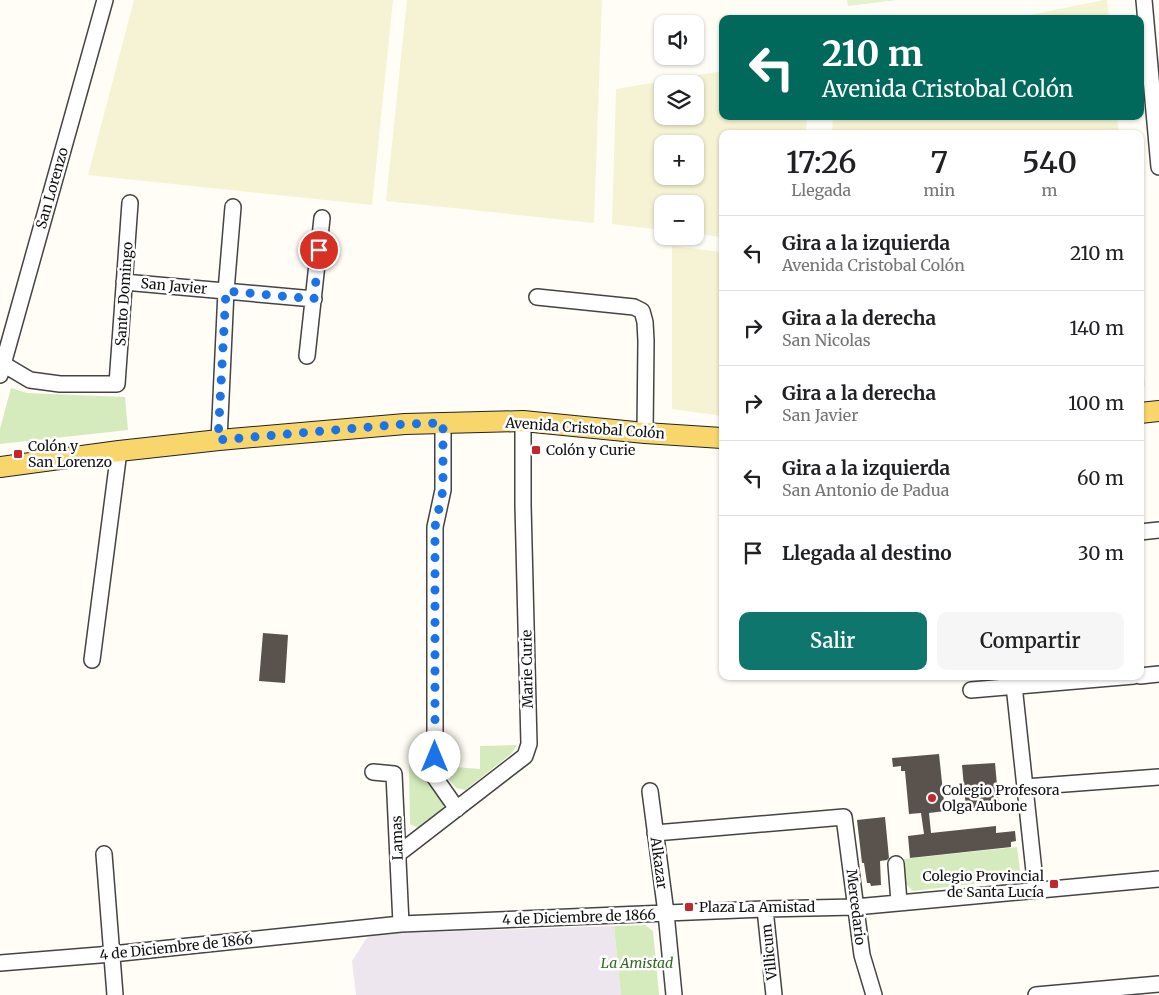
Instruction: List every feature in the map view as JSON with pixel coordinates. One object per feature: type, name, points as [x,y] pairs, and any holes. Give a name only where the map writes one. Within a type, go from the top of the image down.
[{"type":"main road","points":[[1144,412],[1159,410]]},
{"type":"main road","name":"Avenida Cristobal Colón","points":[[0,467],[218,440],[405,424],[523,421],[645,433],[719,438]]},
{"type":"street","name":"San Lorenzo","points":[[2,370],[105,0]]},
{"type":"street","points":[[1144,0],[1159,167]]},
{"type":"street","name":"Santo Domingo","points":[[2,370],[30,380],[60,384],[117,384],[130,203]]},
{"type":"street","points":[[218,440],[226,291],[234,207]]},
{"type":"street","points":[[308,356],[322,218]]},
{"type":"street","name":"San Javier","points":[[124,282],[314,299]]},
{"type":"street","points":[[537,297],[634,307],[642,311],[646,332],[645,433]]},
{"type":"street","name":"Marie Curie","points":[[398,854],[526,756],[529,744],[523,504],[523,421]]},
{"type":"street","points":[[443,423],[443,490],[435,527],[432,763],[457,809]]},
{"type":"street","points":[[92,660],[120,451]]},
{"type":"street","points":[[1144,532],[1159,530]]},
{"type":"street","points":[[1144,676],[1159,674]]},
{"type":"street","points":[[971,690],[1013,681],[1037,680]]},
{"type":"street","points":[[1013,681],[1036,890]]},
{"type":"street","name":"Lamas","points":[[373,772],[394,774],[400,924]]},
{"type":"street","points":[[1025,786],[1159,777]]},
{"type":"street","name":"Alkazar","points":[[650,791],[666,913],[674,995]]},
{"type":"street","name":"Mercedario","points":[[654,833],[844,817],[862,955],[874,995]]},
{"type":"street","points":[[104,854],[115,995]]},
{"type":"street","points":[[896,864],[900,902]]},
{"type":"street","name":"4 de Diciembre de 1866","points":[[0,963],[112,954],[400,924],[856,907],[1159,879]]},
{"type":"street","name":"Villicum","points":[[765,909],[774,995]]},
{"type":"street","points":[[1036,995],[1129,991],[1159,984]]},
{"type":"shaded area","points":[[134,0],[393,0],[372,205],[88,175]]},
{"type":"shaded area","points":[[407,0],[602,0],[594,223],[386,201]]},
{"type":"shaded area","points":[[1107,0],[1109,15],[1030,15]]},
{"type":"shaded area","points":[[719,72],[719,120],[807,120],[806,130],[719,130],[719,237],[704,235],[704,195],[654,195],[654,229],[612,224],[616,89],[654,83],[654,125],[704,125],[704,75],[698,75]]},
{"type":"shaded area","points":[[833,120],[1117,120],[1119,130],[832,130]]},
{"type":"shaded area","points":[[672,246],[719,252],[719,416],[672,409]]},
{"type":"shaded area","points":[[614,926],[621,995],[356,995],[352,961],[366,939],[373,934]]},
{"type":"green space","points":[[847,0],[898,0],[848,6]]},
{"type":"green space","points":[[11,388],[27,393],[125,397],[128,430],[0,444],[0,429]]},
{"type":"green space","points":[[517,745],[511,754],[465,790],[456,788],[442,771],[442,766],[480,769],[480,746]]},
{"type":"green space","points":[[409,765],[424,765],[445,800],[443,809],[418,828],[410,824]]},
{"type":"green space","points":[[1017,847],[1020,871],[1015,879],[913,891],[906,884],[904,859]]},
{"type":"green space","name":"La Amistad","points":[[645,925],[653,931],[659,995],[621,995],[614,926]]},
{"type":"building","points":[[263,633],[288,635],[285,683],[259,681]]},
{"type":"building","points":[[939,754],[945,811],[929,813],[931,833],[996,826],[996,833],[1015,831],[1016,841],[1011,842],[1011,847],[910,858],[908,836],[924,834],[921,813],[909,814],[905,771],[901,771],[901,766],[893,767],[892,758]]},
{"type":"building","points":[[995,763],[999,807],[966,809],[962,765]]},
{"type":"building","points":[[885,817],[889,858],[880,861],[881,885],[871,886],[870,883],[867,883],[864,863],[862,863],[857,820]]},
{"type":"place","name":"Colón y Curie","points":[[536,450]]},
{"type":"place","name":"Colón y San Lorenzo","points":[[18,454]]},
{"type":"place","name":"Colegio Profesora Olga Aubone","points":[[932,798]]},
{"type":"place","name":"Colegio Provincial de Santa Lucía","points":[[1054,884]]},
{"type":"place","name":"Plaza La Amistad","points":[[689,907]]},
{"type":"route","points":[[319,250],[314,299],[226,291],[218,440],[405,424],[443,423],[443,490],[435,527],[435,757]]}]
